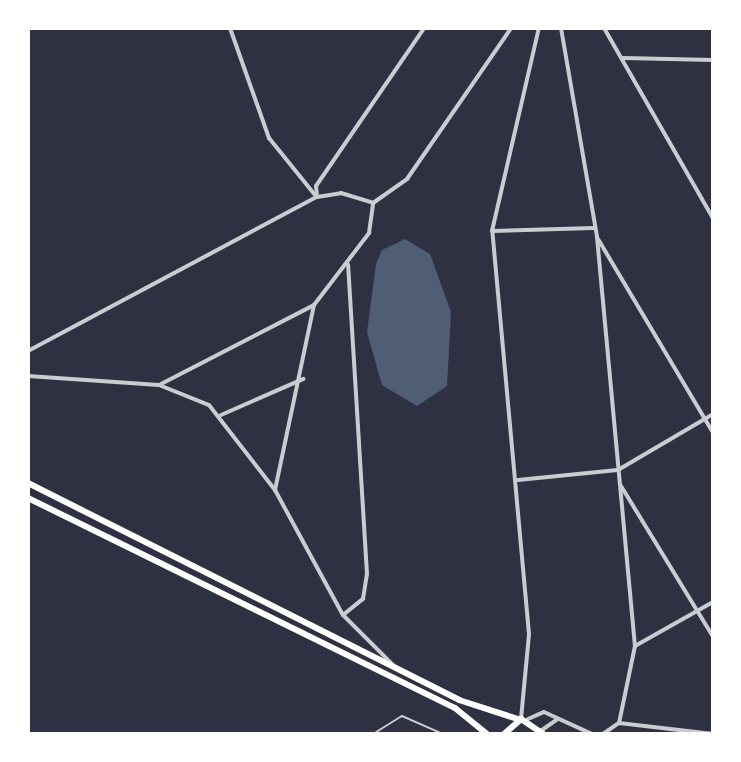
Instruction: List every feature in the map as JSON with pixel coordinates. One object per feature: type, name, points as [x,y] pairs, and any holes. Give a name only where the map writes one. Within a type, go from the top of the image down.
[{"type":"main road","points":[[28,483],[395,667],[522,719],[543,732]]},
{"type":"main road","points":[[28,498],[455,708],[487,734]]},
{"type":"main road","points":[[504,734],[522,719]]},
{"type":"street","points":[[230,28],[269,138],[317,197]]},
{"type":"street","points":[[317,197],[316,186],[424,28]]},
{"type":"street","points":[[159,385],[314,305],[348,265],[369,233],[373,203],[407,179],[511,28]]},
{"type":"street","points":[[522,719],[529,634],[518,480],[492,231],[539,28]]},
{"type":"street","points":[[561,28],[597,237],[713,433]]},
{"type":"street","points":[[604,28],[713,218]]},
{"type":"street","points":[[623,58],[713,60]]},
{"type":"street","points":[[28,351],[317,197],[341,193],[373,203]]},
{"type":"street","points":[[492,231],[594,228]]},
{"type":"street","points":[[597,237],[635,646],[619,723]]},
{"type":"street","points":[[343,615],[363,599],[367,574],[348,265]]},
{"type":"street","points":[[275,490],[303,379],[314,305]]},
{"type":"street","points":[[28,376],[159,385],[221,415],[275,490],[343,615],[395,667]]},
{"type":"street","points":[[221,415],[303,379]]},
{"type":"street","points":[[518,480],[618,470],[713,414]]},
{"type":"street","points":[[619,484],[713,637]]},
{"type":"street","points":[[635,646],[713,602]]},
{"type":"street","points":[[522,719],[538,711],[592,734]]},
{"type":"street","points":[[543,732],[558,719]]},
{"type":"street","points":[[603,734],[619,723],[713,734]]},
{"type":"lane","points":[[373,734],[402,716],[443,734]]},
{"type":"water","points":[[405,239],[430,254],[451,312],[447,386],[417,406],[382,385],[367,332],[376,264],[382,250]]}]
